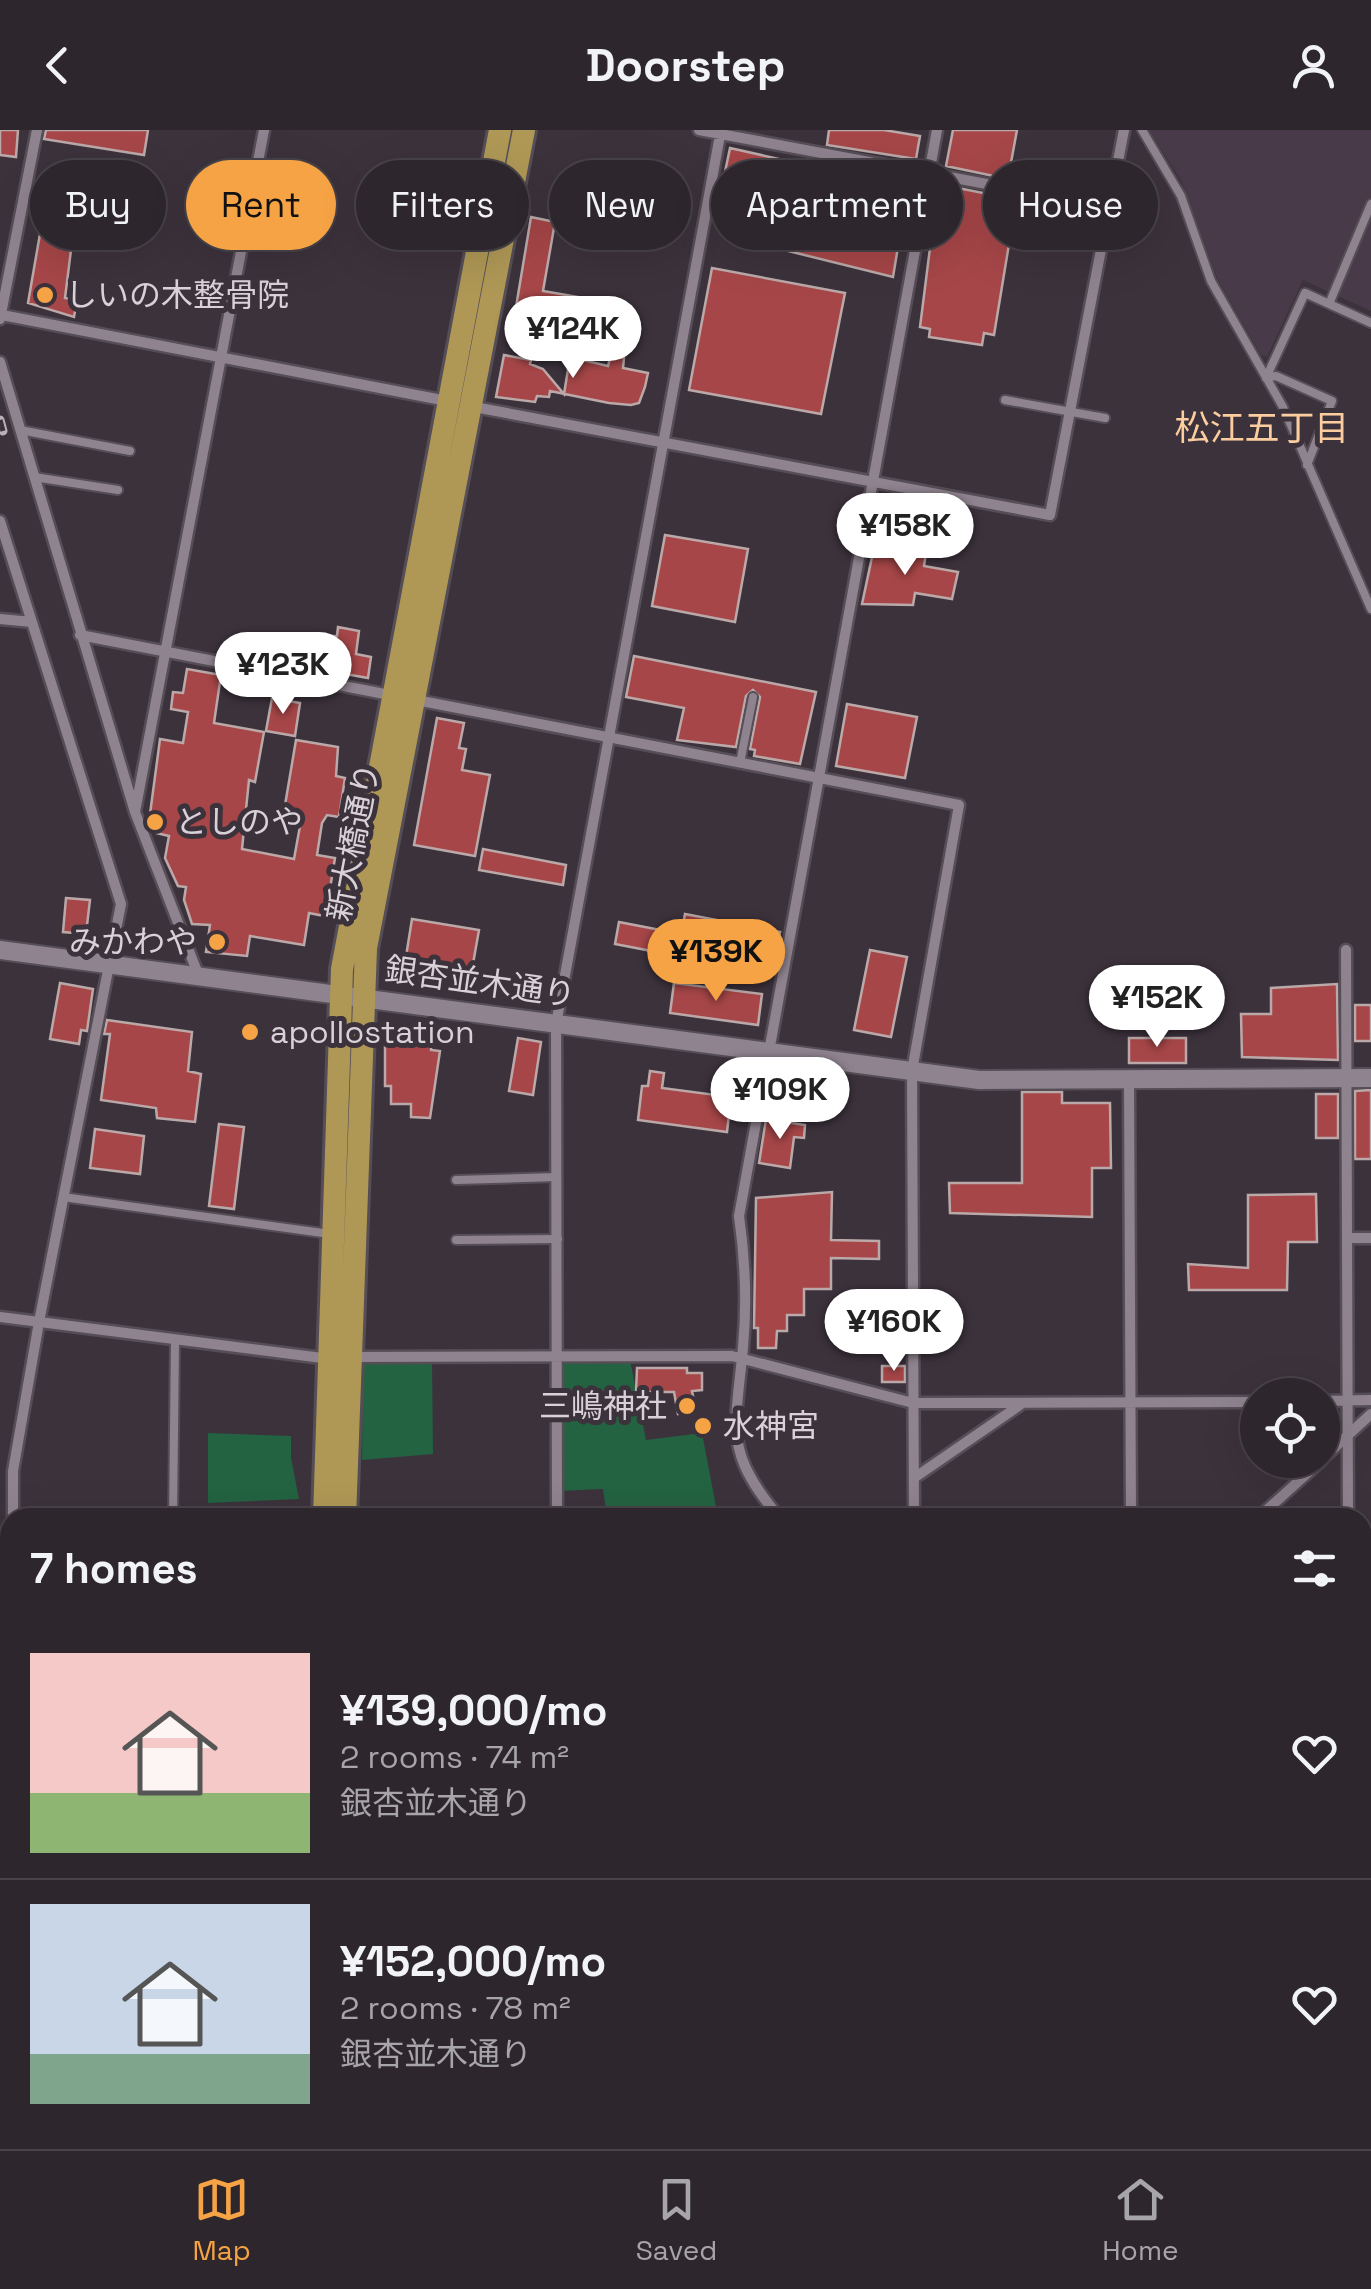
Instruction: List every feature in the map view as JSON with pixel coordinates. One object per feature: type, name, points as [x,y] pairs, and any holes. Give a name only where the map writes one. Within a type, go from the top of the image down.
[{"type":"main road","name":"新大橋通り","points":[[460,404],[500,130]]},
{"type":"main road","name":"新大橋通り","points":[[345,1508],[340,1358],[330,1234],[350,994],[366,948],[404,698],[460,404],[524,130]]},
{"type":"main road","name":"新大橋通り","points":[[325,1508],[340,1358],[350,994]]},
{"type":"street","points":[[37,130],[1,318],[1050,515],[1101,250]]},
{"type":"street","points":[[135,812],[264,130]]},
{"type":"street","points":[[699,130],[862,160]]},
{"type":"street","points":[[930,160],[936,130]]},
{"type":"street","points":[[1118,160],[1124,130]]},
{"type":"street","points":[[557,1508],[556,1024],[666,443],[720,132]]},
{"type":"street","points":[[772,1508],[745,1472],[734,1429],[742,1360],[740,1216],[914,250]]},
{"type":"street","points":[[0,362],[135,812],[198,974]]},
{"type":"street","points":[[0,521],[121,904],[12,1471],[13,1508]]},
{"type":"street","points":[[0,619],[32,622]]},
{"type":"street","points":[[80,635],[959,805],[912,1071],[914,1508]]},
{"type":"street","name":"銀杏並木通り","points":[[0,950],[978,1080],[1371,1078]]},
{"type":"street","points":[[1346,950],[1348,1508]]},
{"type":"street","points":[[1130,1081],[1131,1508]]},
{"type":"street","points":[[1347,1238],[1371,1238]]},
{"type":"street","points":[[0,1318],[340,1358],[559,1356],[742,1360],[913,1403],[1240,1402]]},
{"type":"street","points":[[1340,1401],[1371,1400]]},
{"type":"street","points":[[914,1478],[1021,1404]]},
{"type":"street","points":[[1340,1444],[1371,1414]]},
{"type":"street","points":[[1269,1508],[1302,1478]]},
{"type":"lane","points":[[1142,130],[1181,196],[1212,280],[1266,378],[1371,609]]},
{"type":"lane","points":[[1329,304],[1371,204]]},
{"type":"lane","points":[[1266,378],[1305,293],[1371,323]]},
{"type":"lane","points":[[1266,378],[1276,376],[1332,402],[1306,466]]},
{"type":"lane","points":[[1005,400],[1105,418]]},
{"type":"lane","points":[[20,430],[130,451]]},
{"type":"lane","points":[[33,476],[118,490]]},
{"type":"lane","points":[[740,763],[753,697]]},
{"type":"lane","points":[[456,1180],[557,1177]]},
{"type":"lane","points":[[64,1197],[330,1234]]},
{"type":"lane","points":[[456,1240],[558,1239]]},
{"type":"lane","points":[[173,1508],[176,1341]]},
{"type":"shaded area","points":[[1149,130],[1371,130],[1371,311],[1303,280],[1267,357],[1261,355],[1217,278],[1181,181]]},
{"type":"green space","points":[[562,1359],[630,1360],[646,1440],[702,1433],[716,1508],[606,1508],[603,1489],[559,1491]]},
{"type":"green space","points":[[432,1360],[433,1454],[362,1460],[363,1361]]},
{"type":"green space","points":[[208,1433],[291,1436],[299,1499],[208,1503]]},
{"type":"building","points":[[0,130],[18,130],[16,157],[0,155]]},
{"type":"building","points":[[46,130],[148,130],[144,155],[44,139]]},
{"type":"building","points":[[829,130],[884,130],[920,136],[916,159],[827,145]]},
{"type":"building","points":[[953,130],[1017,130],[1011,160],[983,160],[983,174],[963,170],[963,160],[947,160]]},
{"type":"building","points":[[730,148],[783,160],[728,160]]},
{"type":"building","points":[[963,189],[983,193],[983,250],[1008,250],[994,335],[984,333],[982,345],[929,337],[930,329],[920,327],[930,250],[963,250]]},
{"type":"building","points":[[531,217],[549,221],[550,250],[543,291],[578,297],[574,317],[516,307],[526,250],[529,250]]},
{"type":"building","points":[[37,250],[71,250],[65,298],[77,300],[74,317],[28,303]]},
{"type":"building","points":[[784,250],[898,250],[893,277]]},
{"type":"building","points":[[712,268],[845,293],[821,414],[689,390]]},
{"type":"building","points":[[504,355],[531,360],[530,364],[543,369],[564,394],[550,391],[549,397],[537,396],[535,402],[496,397]]},
{"type":"building","points":[[611,355],[624,358],[623,368],[648,373],[639,403],[631,405],[564,394],[570,357],[608,366]]},
{"type":"building","points":[[665,535],[748,549],[735,622],[652,606]]},
{"type":"building","points":[[875,543],[926,553],[924,566],[958,572],[952,599],[915,593],[913,605],[862,604]]},
{"type":"building","points":[[338,627],[359,631],[356,654],[371,657],[368,678],[289,664],[293,642],[308,640],[309,636],[337,636]]},
{"type":"building","points":[[634,656],[816,692],[800,764],[754,756],[755,750],[750,749],[760,697],[753,690],[746,696],[736,747],[677,740],[684,708],[626,697]]},
{"type":"building","points":[[187,669],[221,675],[214,723],[264,732],[255,782],[249,780],[242,849],[294,859],[300,826],[282,823],[296,740],[338,747],[336,776],[345,778],[339,817],[327,815],[322,823],[317,855],[335,858],[329,895],[324,916],[309,913],[304,945],[250,936],[247,956],[206,952],[210,925],[192,924],[184,900],[186,887],[178,886],[165,858],[169,836],[156,833],[150,814],[160,739],[183,743],[188,712],[171,709],[173,692],[183,693]]},
{"type":"building","points":[[272,698],[300,703],[295,736],[266,731]]},
{"type":"building","points":[[847,704],[917,717],[905,778],[836,766]]},
{"type":"building","points":[[437,718],[464,723],[459,748],[466,749],[462,770],[490,775],[475,856],[414,845]]},
{"type":"building","points":[[483,849],[566,865],[563,885],[479,870]]},
{"type":"building","points":[[66,898],[90,900],[86,934],[63,932]]},
{"type":"building","points":[[685,914],[780,932],[774,964],[679,946]]},
{"type":"building","points":[[412,919],[479,930],[471,975],[442,970],[441,977],[433,975],[432,980],[410,977],[404,969]]},
{"type":"building","points":[[619,922],[676,933],[672,955],[615,944]]},
{"type":"building","points":[[870,950],[907,957],[891,1037],[854,1030]]},
{"type":"building","points":[[60,983],[93,989],[87,1031],[81,1030],[79,1044],[50,1039]]},
{"type":"building","points":[[674,983],[762,994],[758,1025],[670,1013]]},
{"type":"building","points":[[1337,984],[1338,1060],[1242,1057],[1241,1014],[1271,1014],[1271,988]]},
{"type":"building","points":[[1355,1005],[1371,1005],[1371,1041],[1355,1041]]},
{"type":"building","points":[[107,1020],[192,1032],[188,1071],[201,1074],[195,1122],[157,1118],[156,1108],[101,1100],[110,1034],[104,1034]]},
{"type":"building","points":[[406,1026],[433,1029],[431,1050],[440,1051],[430,1118],[411,1117],[411,1104],[391,1104],[391,1086],[385,1086],[385,1043]]},
{"type":"building","points":[[518,1038],[541,1042],[533,1095],[509,1091]]},
{"type":"building","points":[[1129,1038],[1186,1038],[1186,1063],[1129,1063]]},
{"type":"building","points":[[650,1071],[664,1073],[662,1088],[731,1097],[727,1132],[638,1120],[642,1086],[648,1086]]},
{"type":"building","points":[[1371,1090],[1371,1159],[1355,1159],[1355,1091]]},
{"type":"building","points":[[1022,1092],[1062,1092],[1062,1103],[1110,1103],[1111,1168],[1092,1168],[1092,1217],[950,1213],[949,1183],[1022,1183]]},
{"type":"building","points":[[1316,1094],[1338,1094],[1338,1138],[1316,1138]]},
{"type":"building","points":[[766,1119],[805,1125],[804,1138],[794,1137],[790,1168],[759,1163]]},
{"type":"building","points":[[219,1124],[244,1127],[234,1209],[209,1206]]},
{"type":"building","points":[[95,1129],[144,1136],[140,1174],[90,1168]]},
{"type":"building","points":[[832,1192],[831,1240],[879,1241],[879,1259],[831,1258],[831,1289],[804,1289],[804,1315],[787,1315],[787,1331],[777,1331],[776,1348],[758,1348],[758,1328],[754,1328],[756,1198]]},
{"type":"building","points":[[1316,1194],[1317,1242],[1288,1242],[1287,1290],[1189,1290],[1188,1264],[1248,1268],[1248,1195]]},
{"type":"building","points":[[882,1366],[905,1366],[905,1382],[882,1382]]},
{"type":"building","points":[[637,1368],[687,1368],[687,1373],[702,1373],[702,1390],[692,1391],[696,1410],[678,1414],[674,1392],[636,1392]]},
{"type":"railway","points":[[0,420],[3,431]]},
{"type":"place","name":"しいの木整骨院","points":[[45,295]]},
{"type":"place","name":"としのや","points":[[155,822]]},
{"type":"place","name":"みかわや","points":[[217,942]]},
{"type":"place","name":"apollostation","points":[[250,1032]]},
{"type":"place","name":"三嶋神社","points":[[687,1406]]},
{"type":"place","name":"水神宮","points":[[703,1426]]},
{"type":"district","name":"松江五丁目","points":[[1262,428]]}]
